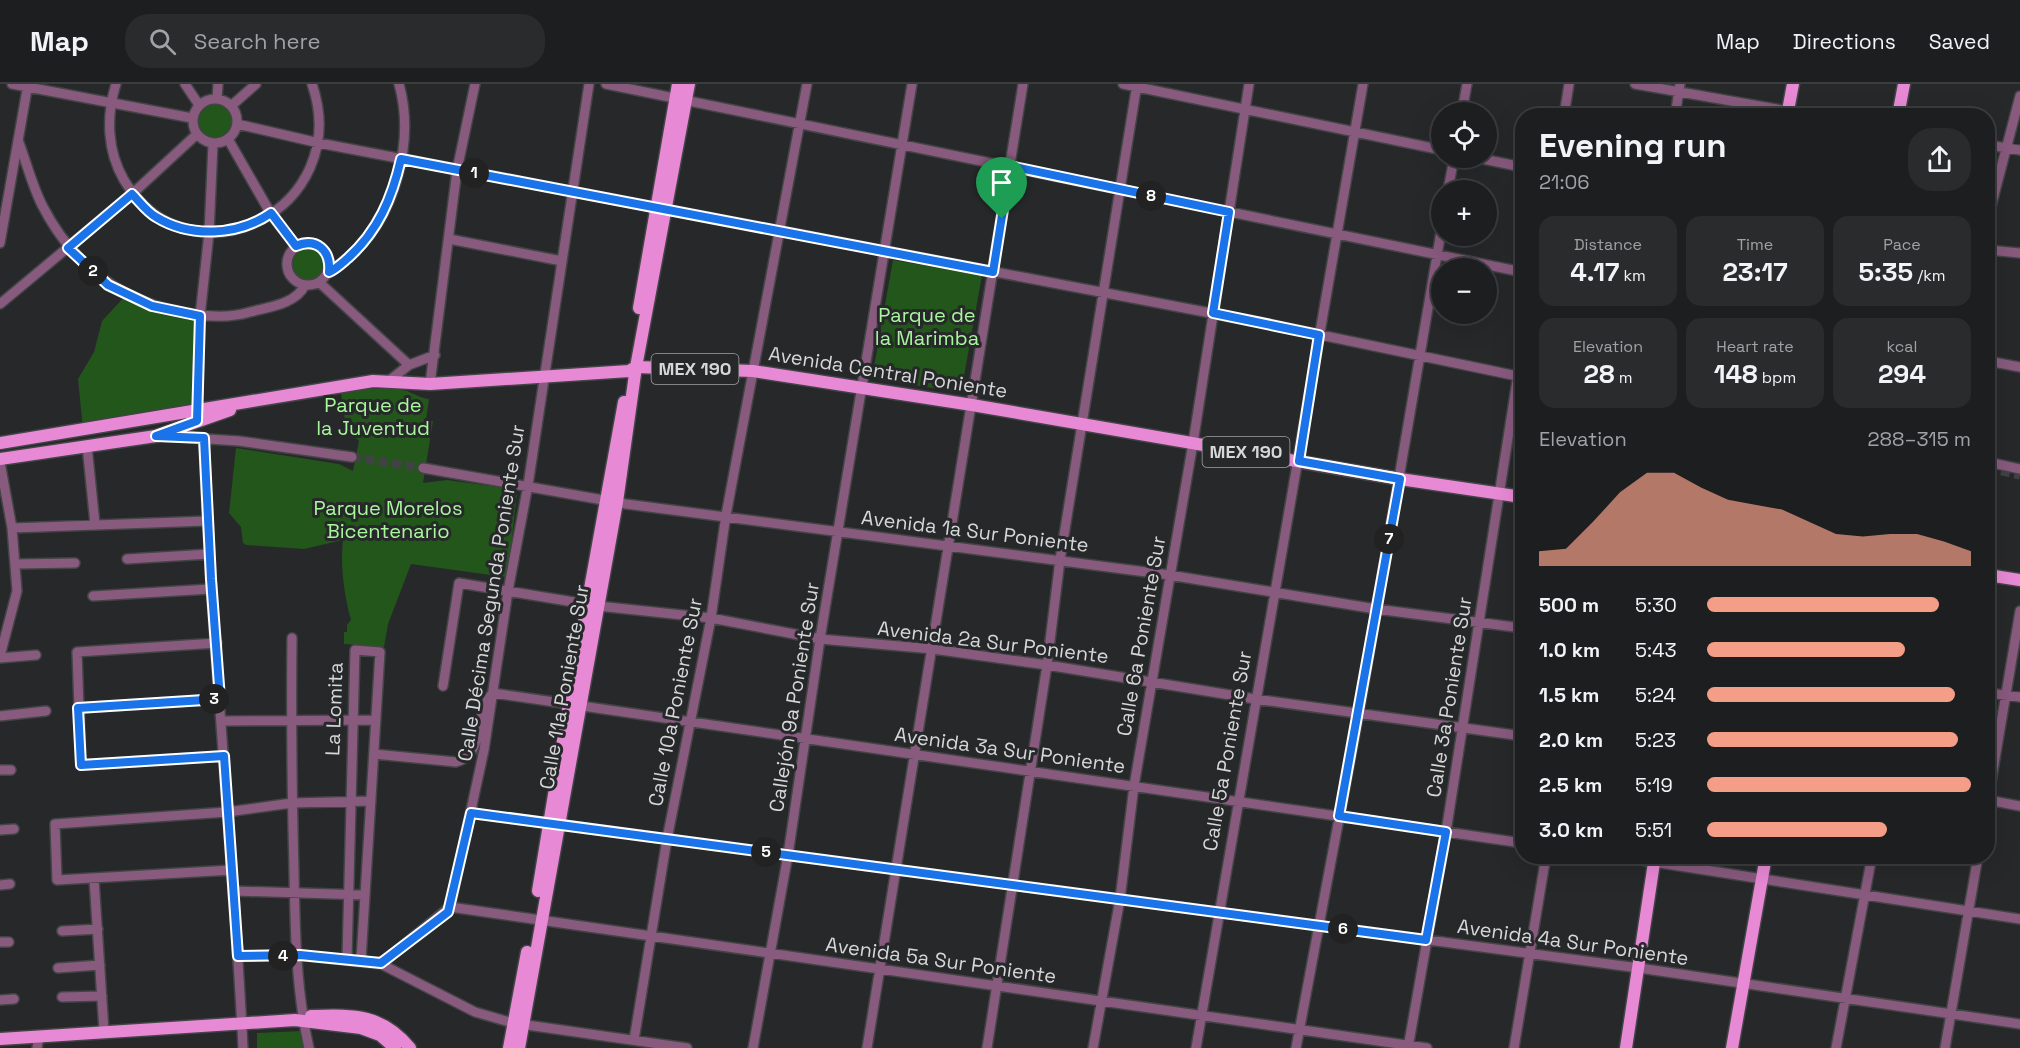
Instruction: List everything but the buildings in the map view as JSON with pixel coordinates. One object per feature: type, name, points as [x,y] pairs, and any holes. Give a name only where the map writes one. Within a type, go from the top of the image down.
[{"type":"main road","points":[[678,84],[680,101]]},
{"type":"main road","points":[[680,101],[689,84]]},
{"type":"main road","points":[[1788,108],[1793,84]]},
{"type":"main road","points":[[1900,108],[1904,84]]},
{"type":"main road","name":"Calle 11a Poniente Sur","points":[[509,1048],[518,1024],[555,824],[680,101]]},
{"type":"main road","name":"Avenida Central Poniente","points":[[196,415],[357,383],[390,380],[430,384],[544,378],[633,369],[753,371],[1082,423],[1400,479],[1515,496]]},
{"type":"main road","name":"MEX 190","points":[[0,461],[156,436],[196,415]]},
{"type":"main road","name":"MEX 190","points":[[0,443],[196,415]]},
{"type":"main road","points":[[1995,576],[2020,580]]},
{"type":"main road","points":[[1626,1048],[1654,864]]},
{"type":"main road","points":[[1732,1048],[1765,864]]},
{"type":"main road","points":[[0,1039],[38,1042],[105,1031],[363,1017],[386,1025],[410,1048]]},
{"type":"main road","points":[[300,1020],[361,1028],[380,1035],[395,1048]]},
{"type":"main road","name":"Calle 11a Poniente Sur","points":[[518,1024],[519,1048]]},
{"type":"street","points":[[12,84],[27,85],[192,118]]},
{"type":"street","points":[[116,84],[110,101],[111,148],[119,171],[132,194],[155,216],[181,228],[209,233],[244,228],[271,213],[295,192],[312,167],[319,143],[320,111],[312,84]]},
{"type":"street","points":[[185,84],[199,105]]},
{"type":"street","points":[[217,99],[218,84]]},
{"type":"street","points":[[231,105],[256,84]]},
{"type":"street","points":[[329,272],[330,262],[324,249],[310,243],[296,246],[291,251],[286,265],[292,279],[305,285],[320,283],[329,272],[364,243],[377,224],[389,201],[401,159],[404,122],[399,84]]},
{"type":"street","points":[[430,384],[457,170],[476,84]]},
{"type":"street","name":"Calle Décima Segunda Poniente Sur","points":[[450,907],[471,813],[493,693],[508,591],[528,485],[589,84]]},
{"type":"street","points":[[606,84],[1515,271]]},
{"type":"street","name":"Calle 10a Poniente Sur","points":[[633,1040],[667,839],[711,618],[726,515],[807,84]]},
{"type":"street","name":"Callejón 9a Poniente Sur","points":[[753,1048],[788,855],[820,639],[912,84]]},
{"type":"street","points":[[867,1048],[1023,84]]},
{"type":"street","points":[[1123,84],[1431,148]]},
{"type":"street","name":"Calle 6a Poniente Sur","points":[[1093,1048],[1120,899],[1134,786],[1193,443],[1250,84]]},
{"type":"street","name":"Calle 5a Poniente Sur","points":[[1196,1048],[1272,593],[1299,461],[1363,84]]},
{"type":"street","points":[[1464,102],[1467,84]]},
{"type":"street","points":[[1565,108],[1569,84]]},
{"type":"street","points":[[1635,84],[1680,88],[1766,108]]},
{"type":"street","points":[[0,243],[27,85]]},
{"type":"street","points":[[987,1048],[1047,665],[1060,560],[1136,85]]},
{"type":"street","points":[[1676,108],[1680,88]]},
{"type":"street","points":[[1995,191],[2020,96]]},
{"type":"street","points":[[217,99],[231,105],[237,124],[228,139],[213,144],[196,135],[192,118],[199,105],[217,99]]},
{"type":"street","points":[[237,124],[319,143],[457,170],[1213,313],[1515,376]]},
{"type":"street","points":[[0,304],[132,194],[196,135]]},
{"type":"street","points":[[228,139],[271,213],[296,246]]},
{"type":"street","points":[[18,140],[41,204],[68,248],[108,285],[152,306],[200,316],[245,314],[290,301],[301,294],[305,285]]},
{"type":"street","points":[[196,415],[200,316],[209,233],[213,144]]},
{"type":"street","points":[[1995,146],[2020,150]]},
{"type":"street","points":[[1497,162],[1515,166]]},
{"type":"street","points":[[449,238],[562,261]]},
{"type":"street","points":[[1296,1048],[1359,712],[1438,246]]},
{"type":"street","points":[[1995,250],[2020,253]]},
{"type":"street","points":[[320,283],[409,365]]},
{"type":"street","points":[[390,380],[409,365],[435,355]]},
{"type":"street","points":[[1995,362],[2020,367]]},
{"type":"street","name":"Calle 3a Poniente Sur","points":[[1408,1047],[1446,832],[1515,406]]},
{"type":"street","points":[[156,436],[204,438],[352,457]]},
{"type":"street","points":[[204,438],[211,589],[235,891],[243,1048]]},
{"type":"street","points":[[87,446],[95,524]]},
{"type":"street","points":[[0,461],[12,528],[17,591],[5,623],[0,657],[36,655]]},
{"type":"street","points":[[1995,463],[2020,468]]},
{"type":"street","name":"Avenida 1a Sur Poniente","points":[[423,468],[612,501],[1169,575],[1376,609],[1515,627]]},
{"type":"street","points":[[12,528],[207,522]]},
{"type":"street","points":[[127,559],[209,555]]},
{"type":"street","points":[[15,564],[75,563]]},
{"type":"street","name":"Avenida 2a Sur Poniente","points":[[443,686],[459,583],[592,605],[711,618],[820,639],[933,650],[1047,665],[1255,699],[1515,735]]},
{"type":"street","points":[[93,596],[211,589]]},
{"type":"street","points":[[1995,759],[2020,611]]},
{"type":"street","points":[[292,638],[294,893],[300,1020],[309,1048]]},
{"type":"street","points":[[217,642],[77,652],[81,765],[224,756]]},
{"type":"street","name":"La Lomita","points":[[347,959],[351,719],[355,650],[380,652],[361,960]]},
{"type":"street","points":[[374,754],[456,762],[466,759],[473,752],[486,701],[493,693]]},
{"type":"street","name":"Avenida 3a Sur Poniente","points":[[493,693],[1515,842]]},
{"type":"street","points":[[1995,694],[2020,697]]},
{"type":"street","points":[[78,708],[220,699]]},
{"type":"street","points":[[0,716],[46,711]]},
{"type":"street","points":[[222,721],[376,720]]},
{"type":"street","points":[[0,770],[11,770]]},
{"type":"street","points":[[232,870],[57,880],[55,824],[227,813],[292,803],[371,801]]},
{"type":"street","points":[[1995,801],[2020,806]]},
{"type":"street","name":"Avenida 4a Sur Poniente","points":[[471,813],[1530,953],[2020,1024]]},
{"type":"street","points":[[0,830],[14,829]]},
{"type":"street","points":[[1514,1048],[1545,864]]},
{"type":"street","points":[[1683,864],[2020,919]]},
{"type":"street","points":[[1836,1048],[1871,864]]},
{"type":"street","points":[[1945,1048],[1977,864]]},
{"type":"street","points":[[94,879],[105,1031]]},
{"type":"street","points":[[0,885],[10,884]]},
{"type":"street","points":[[235,891],[365,895]]},
{"type":"street","points":[[381,963],[450,907]]},
{"type":"street","name":"Avenida 5a Sur Poniente","points":[[450,907],[1427,1048]]},
{"type":"street","points":[[62,931],[98,929]]},
{"type":"street","points":[[238,956],[297,956],[381,963],[475,1012],[518,1024],[687,1048]]},
{"type":"street","points":[[58,968],[100,964]]},
{"type":"street","points":[[62,997],[102,996]]},
{"type":"street","points":[[0,1000],[14,999]]},
{"type":"green space","points":[[214,102],[227,108],[233,121],[227,134],[214,140],[201,134],[195,121],[201,108]]},
{"type":"green space","points":[[308,246],[320,251],[325,263],[320,275],[308,280],[296,275],[291,263],[296,251]]},
{"type":"green space","name":"Parque de la Marimba","points":[[893,260],[982,275],[961,393],[872,378]]},
{"type":"green space","points":[[127,294],[200,316],[195,408],[83,429],[78,379],[94,352],[102,321]]},
{"type":"green space","name":"Parque Morelos Bicentenario","points":[[368,389],[402,390],[429,399],[426,420],[433,421],[423,483],[447,480],[513,489],[517,493],[508,572],[505,577],[411,564],[388,624],[384,647],[344,644],[344,632],[347,632],[347,625],[351,620],[343,580],[343,540],[304,549],[246,545],[243,543],[241,527],[229,513],[236,448],[339,464],[353,471],[359,441],[346,428],[341,393]]},
{"type":"green space","points":[[302,1031],[304,1048],[257,1048],[257,1033]]},
{"type":"tunnel","points":[[352,457],[423,468]]},
{"type":"tunnel","points":[[1995,470],[2020,475]]},
{"type":"route","points":[[401,159],[993,272],[1002,219],[1010,166],[1229,212],[1213,313],[1319,335],[1299,461],[1400,479],[1339,816],[1446,832],[1426,940],[471,813],[448,912],[381,963],[300,955],[238,956],[224,756],[81,765],[78,708],[220,699],[204,438],[156,436],[197,421],[195,408],[200,316],[152,306],[108,285],[68,248],[132,194],[155,216],[181,228],[209,233],[244,228],[271,213],[296,246],[310,243],[317,244],[324,249],[330,262],[329,272],[364,243],[377,224],[389,201],[401,159]]},
{"type":"park label","name":"Parque de la Juventud","points":[[373,416]]}]
